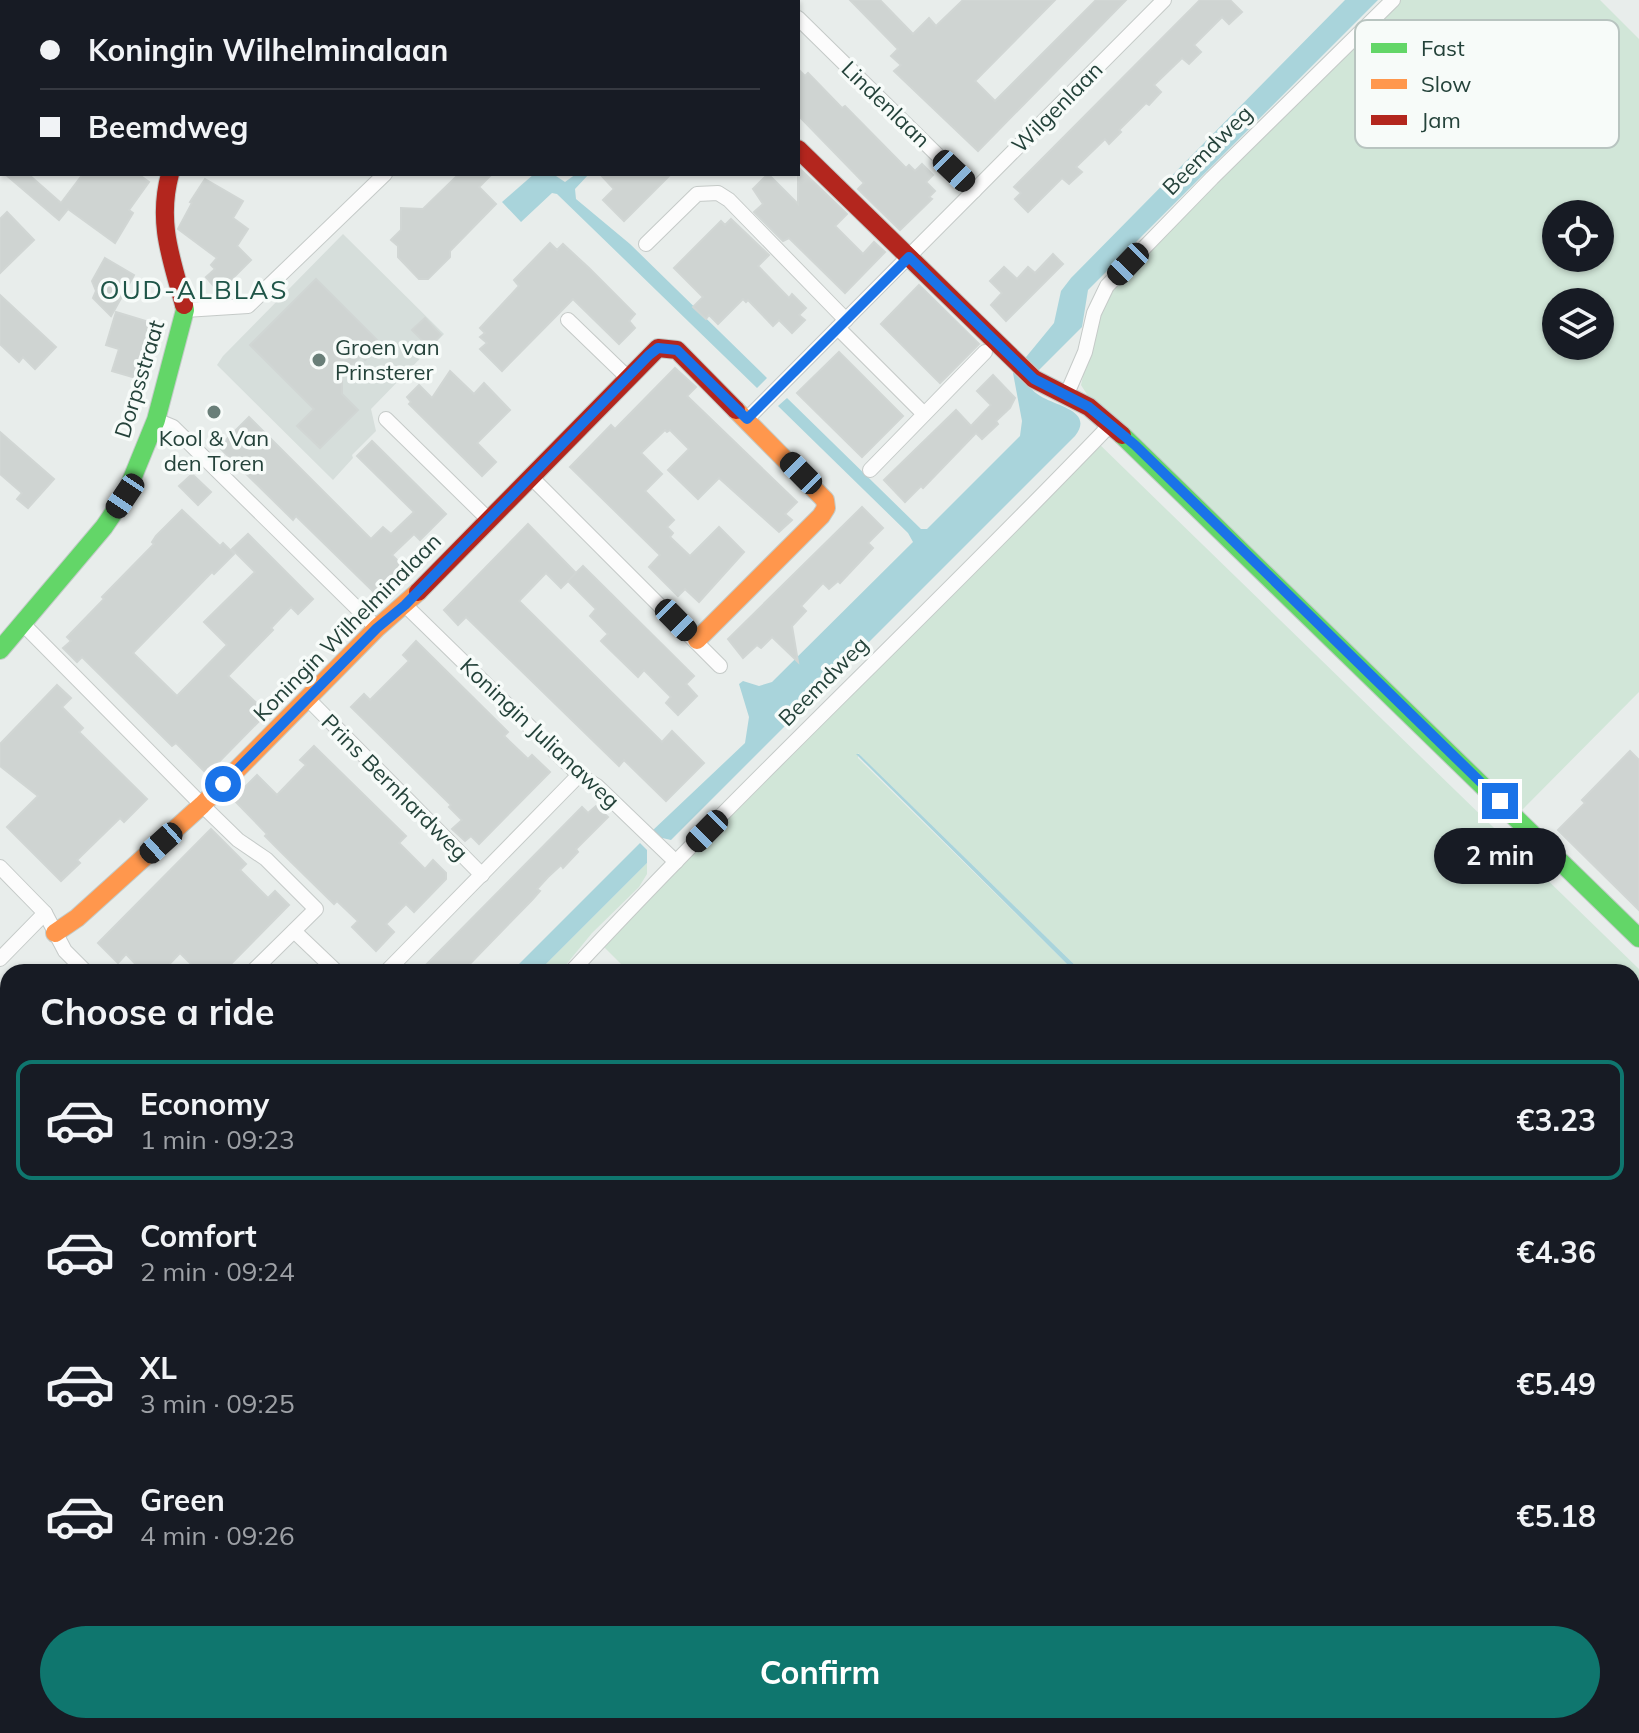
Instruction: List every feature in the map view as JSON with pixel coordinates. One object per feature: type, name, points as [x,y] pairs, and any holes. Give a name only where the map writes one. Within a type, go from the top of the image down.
[{"type":"street","name":"Wilgenlaan","points":[[747,419],[1164,0]]},
{"type":"street","name":"Beemdweg","points":[[1373,20],[1393,0]]},
{"type":"street","name":"Lindenlaan","points":[[800,20],[974,191]]},
{"type":"street","name":"Beemdweg","points":[[1066,396],[1085,352],[1094,313],[1107,286],[1355,37]]},
{"type":"street","points":[[800,151],[1034,379],[1089,407],[1147,456],[1639,938]]},
{"type":"street","name":"Dorpsstraat","points":[[0,650],[104,527],[125,496],[156,420],[185,310],[163,217],[169,176]]},
{"type":"street","points":[[185,310],[248,306],[383,176]]},
{"type":"street","points":[[646,244],[697,194],[718,193],[729,200],[924,414]]},
{"type":"street","points":[[568,320],[627,377]]},
{"type":"street","name":"Koningin Wilhelminalaan","points":[[55,933],[77,918],[202,805],[377,628],[405,605],[658,348],[677,350],[747,419]]},
{"type":"street","points":[[870,470],[985,352]]},
{"type":"street","points":[[386,419],[489,520]]},
{"type":"street","points":[[697,640],[826,508],[825,500],[818,491],[747,419]]},
{"type":"street","points":[[156,420],[173,427],[377,628]]},
{"type":"street","name":"Beemdweg","points":[[579,964],[1110,425]]},
{"type":"street","points":[[530,476],[720,666]]},
{"type":"street","name":"Koningin Julianaweg","points":[[405,605],[579,775],[597,786],[676,862]]},
{"type":"street","points":[[22,623],[202,805],[238,840],[266,859],[316,909],[260,964]]},
{"type":"street","name":"Prins Bernhardweg","points":[[308,699],[482,875]]},
{"type":"street","points":[[394,964],[579,775]]},
{"type":"street","points":[[0,867],[45,913],[65,951],[78,964]]},
{"type":"street","points":[[0,959],[45,913]]},
{"type":"street","points":[[294,931],[329,964]]},
{"type":"shaded area","name":"Groen van Prinsterer","points":[[343,234],[444,334],[371,409],[376,431],[333,480],[217,365]]},
{"type":"green space","points":[[1401,0],[1600,0],[1639,39],[1639,692],[1517,815],[1088,396],[1081,385],[1100,301],[1355,46],[1355,148],[1619,148],[1619,20],[1381,20]]},
{"type":"green space","points":[[1095,440],[1634,964],[1074,964],[858,753],[858,758],[1067,964],[621,964],[603,946]]},
{"type":"green space","points":[[647,863],[647,874],[639,887],[592,933],[567,964],[546,964]]},
{"type":"water","points":[[1345,0],[1378,0],[1088,290],[1082,327],[1026,383],[1040,396],[1078,416],[1080,428],[1075,436],[671,840],[658,837],[652,831],[745,743],[749,717],[739,684],[743,681],[759,686],[772,682],[913,542],[908,533],[778,406],[787,398],[921,529],[927,529],[1020,436],[1022,421],[1013,373],[1054,323],[1061,291]]},
{"type":"water","points":[[532,176],[556,176],[565,182],[573,176],[587,176],[575,189],[576,199],[630,244],[767,378],[757,388],[557,194],[552,193],[521,222],[502,202]]},
{"type":"water","points":[[856,754],[1074,964],[1067,964]]},
{"type":"water","points":[[640,843],[647,850],[647,863],[546,964],[519,964]]},
{"type":"building","points":[[850,0],[880,0],[913,34],[929,18],[936,26],[963,0],[1055,0],[975,81],[995,101],[1096,0],[1126,0],[978,151],[894,71],[901,65],[891,56],[898,49]]},
{"type":"building","points":[[1200,0],[1230,0],[1242,12],[1229,24],[1222,17],[1194,45],[1201,52],[1189,64],[1182,58],[1154,85],[1161,92],[1149,105],[1146,103],[1109,144],[1105,139],[1076,167],[1082,172],[1069,184],[1062,178],[1028,212],[1015,199],[1021,193],[1014,187]]},
{"type":"building","points":[[800,71],[805,76],[808,73],[842,108],[845,106],[906,168],[909,165],[915,171],[922,164],[933,175],[926,182],[935,191],[929,197],[932,199],[900,230],[858,189],[864,183],[800,117]]},
{"type":"building","points":[[800,169],[847,214],[835,226],[863,254],[874,242],[885,252],[845,293],[789,238],[783,241],[754,212],[763,204],[753,189],[766,176],[770,176],[798,204]]},
{"type":"building","points":[[7,176],[30,176],[61,203],[81,176],[141,176],[149,182],[129,210],[133,213],[115,243],[68,209],[59,220]]},
{"type":"building","points":[[457,176],[490,176],[479,187],[496,204],[450,251],[450,257],[428,279],[419,279],[398,257],[398,246],[391,240],[401,230],[401,208],[423,209]]},
{"type":"building","points":[[602,176],[669,176],[624,221],[603,200],[614,189]]},
{"type":"building","points":[[205,179],[243,201],[233,218],[248,229],[237,246],[251,260],[219,292],[206,277],[215,269],[211,265],[217,258],[178,229]]},
{"type":"building","points":[[7,212],[34,240],[0,273],[0,219]]},
{"type":"building","points":[[731,219],[769,255],[758,266],[789,298],[792,294],[806,308],[799,315],[805,320],[792,333],[779,320],[773,326],[748,300],[743,299],[718,324],[709,315],[706,319],[693,307],[703,297],[674,268],[721,221],[725,225]]},
{"type":"building","points":[[550,243],[557,250],[563,244],[635,314],[629,321],[635,328],[619,344],[573,299],[502,371],[480,349],[487,343],[480,337],[485,333],[480,328],[519,286],[514,280]]},
{"type":"building","points":[[1053,254],[1063,264],[1006,321],[991,305],[1002,293],[990,281],[1004,267],[1017,279],[1028,267],[1035,273]]},
{"type":"building","points":[[105,258],[134,275],[111,316],[93,298],[96,291],[92,281]]},
{"type":"building","points":[[316,279],[381,344],[365,360],[361,356],[342,375],[342,394],[358,410],[320,448],[297,426],[314,409],[250,345]]},
{"type":"building","points":[[919,285],[979,344],[940,383],[881,324]]},
{"type":"building","points":[[0,295],[56,347],[35,369],[23,357],[19,362],[0,344]]},
{"type":"building","points":[[116,312],[162,326],[157,342],[151,340],[140,376],[136,378],[112,371],[119,349],[106,345]]},
{"type":"building","points":[[425,318],[441,335],[429,347],[412,330]]},
{"type":"building","points":[[839,352],[903,416],[862,457],[797,393]]},
{"type":"building","points":[[675,368],[696,387],[687,396],[797,502],[785,514],[792,520],[779,532],[719,478],[698,499],[668,470],[689,449],[670,430],[665,430],[641,453],[662,474],[645,491],[674,520],[667,527],[673,533],[670,537],[690,556],[719,527],[744,552],[699,602],[685,589],[678,596],[649,567],[660,555],[570,467],[611,425],[615,429]]},
{"type":"building","points":[[450,371],[474,394],[484,383],[510,410],[477,443],[496,462],[482,476],[409,404],[411,402],[407,397],[419,385],[432,398]]},
{"type":"building","points":[[993,375],[1015,398],[1010,408],[982,439],[976,433],[923,488],[921,486],[905,502],[884,480],[956,410],[971,426],[991,405],[977,391]]},
{"type":"building","points":[[249,417],[371,539],[383,527],[391,534],[414,512],[357,456],[372,441],[446,514],[420,540],[414,534],[392,555],[402,565],[387,579],[394,586],[381,599],[296,516],[293,520],[219,447]]},
{"type":"building","points":[[0,432],[54,479],[28,508],[17,499],[22,493],[0,474]]},
{"type":"building","points":[[192,474],[211,492],[198,505],[179,486]]},
{"type":"building","points":[[862,507],[883,528],[868,543],[873,548],[840,583],[838,581],[829,589],[823,583],[801,606],[806,611],[792,626],[798,662],[772,637],[761,648],[757,645],[743,658],[728,639]]},
{"type":"building","points":[[182,510],[220,546],[223,543],[234,554],[214,574],[212,572],[133,653],[177,696],[227,645],[204,622],[255,572],[232,549],[248,534],[313,599],[298,614],[291,607],[228,676],[267,713],[207,774],[176,743],[172,746],[82,657],[77,662],[63,648],[71,641],[67,637]]},
{"type":"building","points":[[528,524],[576,573],[561,588],[546,573],[519,601],[662,742],[672,731],[704,763],[666,801],[624,760],[619,766],[466,617],[458,625],[444,610]]},
{"type":"building","points":[[583,566],[694,676],[686,684],[697,696],[678,715],[666,703],[671,697],[644,670],[638,677],[601,641],[608,634],[590,616],[596,609],[568,581]]},
{"type":"building","points":[[416,641],[508,732],[504,736],[528,759],[532,755],[550,772],[479,844],[471,836],[465,841],[452,829],[462,820],[449,807],[451,805],[351,707],[364,694],[370,700],[409,661],[403,655]]},
{"type":"building","points":[[57,685],[71,698],[62,707],[83,728],[79,732],[147,799],[124,822],[120,818],[77,860],[80,863],[61,881],[7,827],[38,796],[0,766],[0,744]]},
{"type":"building","points":[[314,746],[406,836],[399,843],[425,869],[433,860],[446,873],[446,879],[414,912],[406,904],[386,924],[394,932],[376,951],[352,927],[358,921],[337,901],[334,904],[265,836],[267,834],[233,799],[257,775],[277,795],[306,765],[300,760]]},
{"type":"building","points":[[1630,751],[1639,760],[1639,910],[1558,830],[1585,803],[1582,800]]},
{"type":"building","points":[[596,806],[608,817],[576,849],[578,852],[563,868],[561,865],[548,877],[532,900],[470,964],[427,964],[582,807],[588,813]]},
{"type":"building","points":[[211,829],[246,864],[240,870],[268,898],[275,891],[289,905],[231,964],[191,964],[180,953],[170,964],[135,964],[126,954],[118,963],[98,943]]},
{"type":"traffic: fast","points":[[0,650],[104,527],[125,496],[156,420],[184,305]]},
{"type":"traffic: fast","points":[[1122,435],[1639,938]]},
{"type":"traffic: slow","points":[[697,640],[826,508],[825,500],[736,410]]},
{"type":"traffic: slow","points":[[55,933],[77,918],[202,805],[377,628],[418,592]]},
{"type":"traffic: jam","points":[[800,151],[1034,379],[1089,407],[1122,435]]},
{"type":"traffic: jam","points":[[170,176],[165,224],[170,256],[184,305]]},
{"type":"traffic: jam","points":[[418,592],[658,348],[677,350],[736,410]]},
{"type":"place","name":"Groen van Prinsterer","points":[[319,360]]},
{"type":"place","name":"Kool & Van den Toren","points":[[214,412]]},
{"type":"district","name":"OUD-ALBLAS","points":[[194,290]]},
{"type":"route","points":[[223,784],[377,628],[405,605],[658,348],[677,350],[747,419],[909,257],[1034,379],[1089,407],[1135,445],[1500,801]]}]
